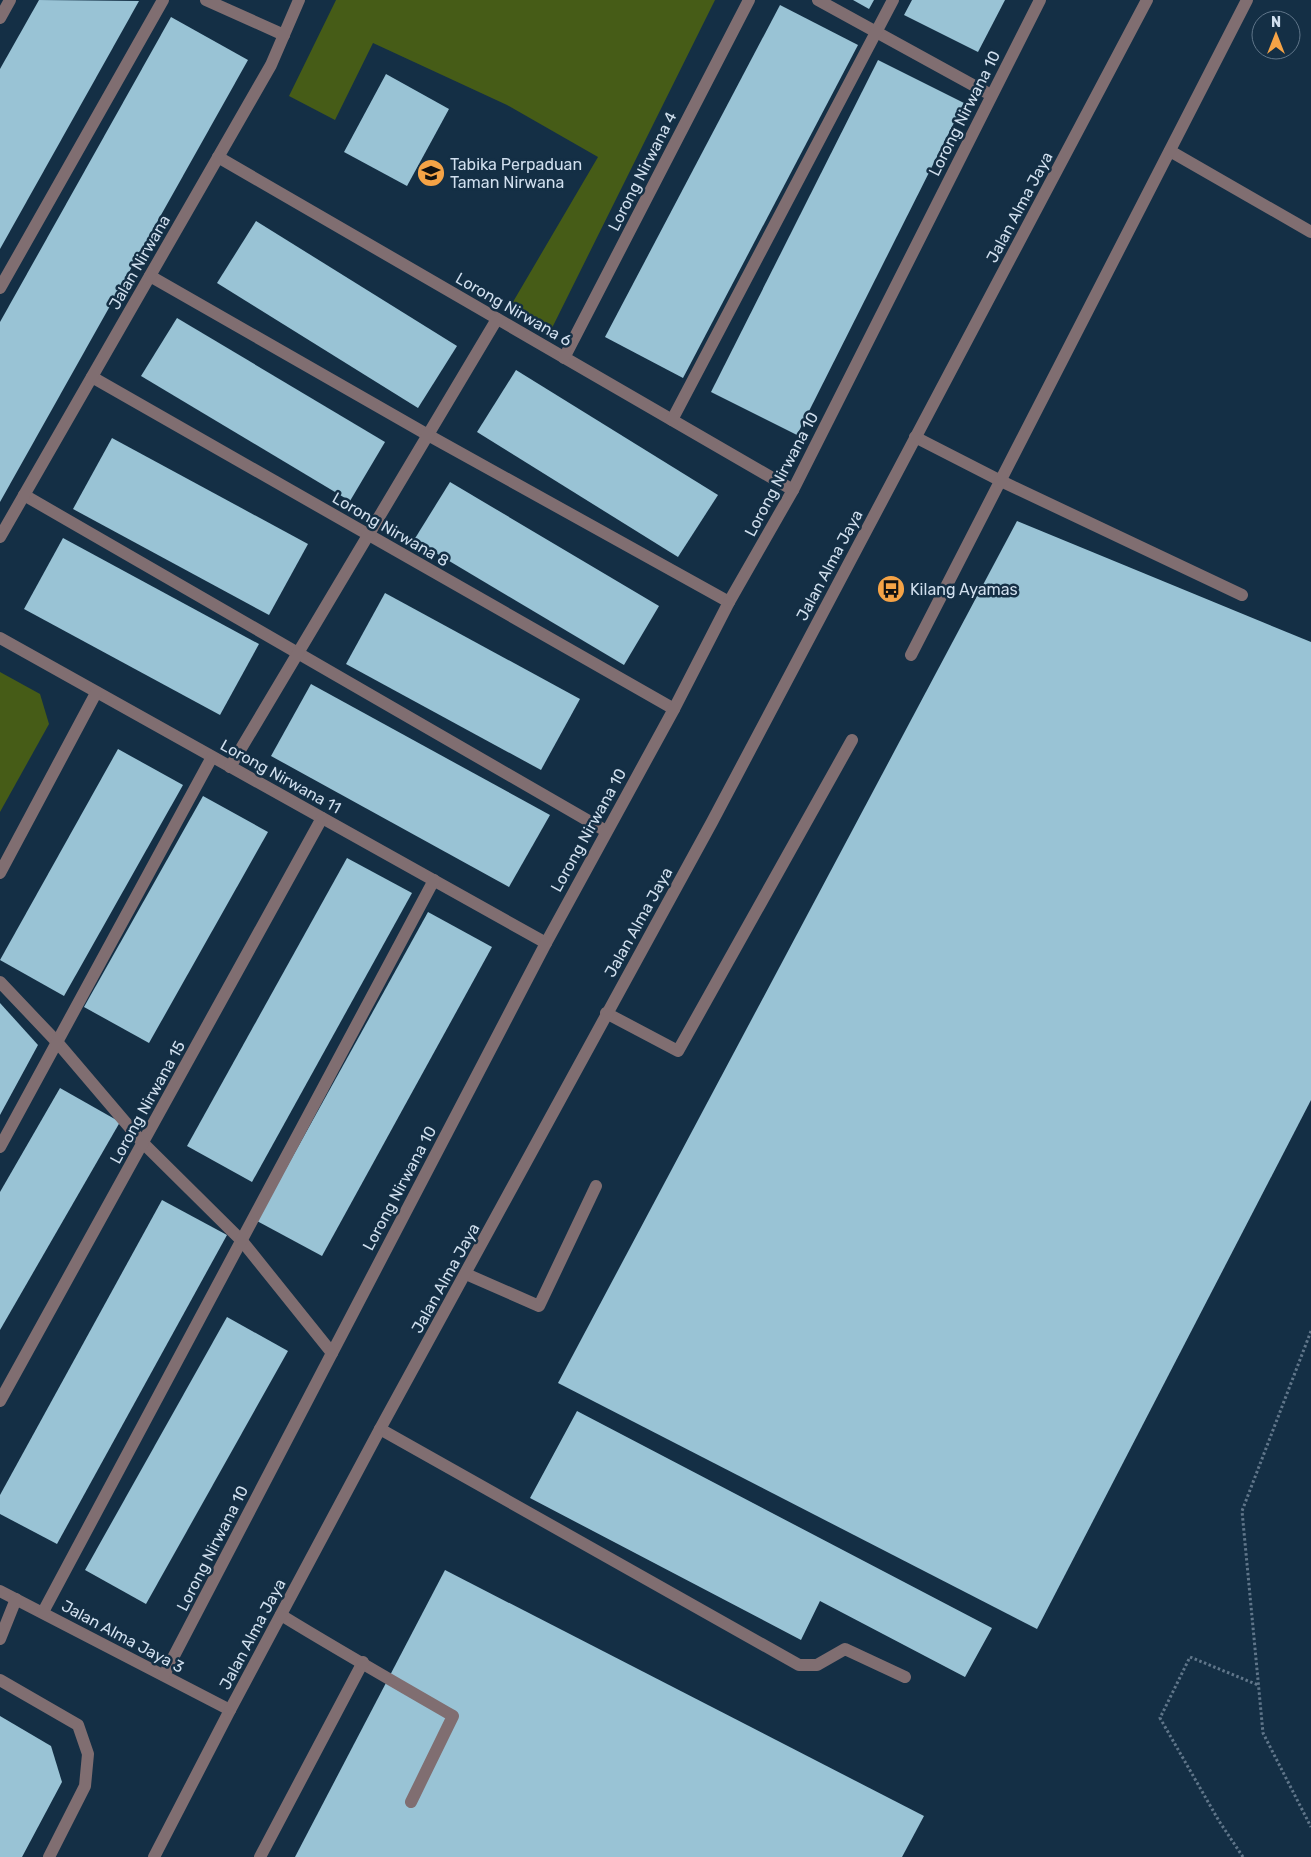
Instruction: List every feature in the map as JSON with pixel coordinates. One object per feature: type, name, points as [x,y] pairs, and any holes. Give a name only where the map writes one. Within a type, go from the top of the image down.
[{"type":"street","points":[[0,18],[10,0]]},
{"type":"street","points":[[0,288],[163,0]]},
{"type":"street","points":[[206,0],[284,35]]},
{"type":"street","name":"Jalan Nirwana","points":[[0,537],[270,64],[299,0]]},
{"type":"street","name":"Lorong Nirwana 4","points":[[564,358],[749,0]]},
{"type":"street","points":[[818,0],[991,95]]},
{"type":"street","points":[[672,420],[893,0]]},
{"type":"street","name":"Lorong Nirwana 10","points":[[164,1675],[546,943],[674,708],[729,602],[793,490],[1040,0]]},
{"type":"street","name":"Jalan Alma Jaya","points":[[154,1857],[380,1429],[712,822],[1147,0]]},
{"type":"street","points":[[911,655],[1248,0]]},
{"type":"street","points":[[1170,151],[1311,232]]},
{"type":"street","name":"Lorong Nirwana 6","points":[[218,157],[793,490]]},
{"type":"street","points":[[150,276],[428,435],[729,602]]},
{"type":"street","points":[[230,767],[497,319]]},
{"type":"street","name":"Lorong Nirwana 8","points":[[92,377],[674,708]]},
{"type":"street","points":[[915,437],[1242,595]]},
{"type":"street","points":[[24,495],[606,831]]},
{"type":"street","name":"Lorong Nirwana 11","points":[[0,638],[546,943]]},
{"type":"street","points":[[0,873],[96,693]]},
{"type":"street","points":[[606,1013],[678,1050],[852,740]]},
{"type":"street","points":[[0,1147],[212,757]]},
{"type":"street","name":"Lorong Nirwana 15","points":[[0,1401],[322,818]]},
{"type":"street","points":[[43,1612],[434,880]]},
{"type":"street","points":[[0,982],[57,1042],[143,1143],[242,1241],[332,1353]]},
{"type":"street","points":[[466,1274],[539,1306],[596,1186]]},
{"type":"street","points":[[380,1429],[799,1666],[817,1666],[845,1649],[905,1677]]},
{"type":"street","name":"Jalan Alma Jaya 3","points":[[0,1591],[230,1710]]},
{"type":"street","points":[[0,1639],[16,1599]]},
{"type":"street","points":[[281,1614],[337,1649],[363,1662],[454,1716],[411,1802]]},
{"type":"street","points":[[260,1857],[363,1662]]},
{"type":"street","points":[[0,1680],[78,1725],[88,1754],[85,1786],[49,1857]]},
{"type":"path","points":[[1311,1331],[1242,1511],[1263,1734],[1311,1827]]},
{"type":"path","points":[[1243,1857],[1219,1821],[1160,1718],[1190,1657],[1258,1685]]},
{"type":"green space","points":[[336,0],[715,0],[550,332],[510,307],[598,157],[507,105],[373,43],[335,120],[289,96]]},
{"type":"green space","points":[[0,672],[40,694],[49,724],[0,812]]},
{"type":"building","points":[[39,0],[139,1],[0,249],[0,69]]},
{"type":"building","points":[[853,0],[874,0],[869,9]]},
{"type":"building","points":[[912,0],[1005,0],[978,52],[904,15]]},
{"type":"building","points":[[780,5],[858,45],[683,378],[605,337]]},
{"type":"building","points":[[171,17],[248,60],[0,502],[0,322]]},
{"type":"building","points":[[878,60],[964,103],[797,435],[711,392]]},
{"type":"building","points":[[386,74],[449,109],[407,186],[344,152]]},
{"type":"building","points":[[256,221],[457,346],[418,408],[217,283]]},
{"type":"building","points":[[177,318],[385,442],[350,501],[141,376]]},
{"type":"building","points":[[516,370],[718,495],[678,557],[477,432]]},
{"type":"building","points":[[112,438],[308,544],[269,615],[73,509]]},
{"type":"building","points":[[450,482],[659,606],[624,665],[414,540]]},
{"type":"building","points":[[1017,521],[1311,642],[1311,1100],[1037,1629],[558,1383]]},
{"type":"building","points":[[63,538],[259,644],[220,715],[24,609]]},
{"type":"building","points":[[385,593],[580,699],[541,770],[346,664]]},
{"type":"building","points":[[311,684],[550,815],[509,887],[271,756]]},
{"type":"building","points":[[118,749],[183,785],[64,996],[0,960]]},
{"type":"building","points":[[203,796],[268,832],[149,1043],[84,1007]]},
{"type":"building","points":[[347,858],[412,893],[252,1182],[187,1146]]},
{"type":"building","points":[[428,912],[492,947],[322,1256],[257,1221]]},
{"type":"building","points":[[0,1003],[38,1045],[0,1115]]},
{"type":"building","points":[[60,1088],[120,1122],[0,1330],[0,1192]]},
{"type":"building","points":[[162,1200],[227,1235],[57,1544],[0,1514],[0,1495]]},
{"type":"building","points":[[227,1317],[288,1351],[146,1604],[85,1570]]},
{"type":"building","points":[[577,1411],[992,1628],[965,1677],[820,1601],[801,1640],[530,1498]]},
{"type":"building","points":[[445,1570],[924,1816],[902,1857],[295,1857]]},
{"type":"building","points":[[0,1716],[51,1746],[62,1782],[22,1857],[0,1857]]},
{"type":"place","name":"Tabika Perpaduan Taman Nirwana","points":[[431,173]]},
{"type":"place","name":"Kilang Ayamas","points":[[891,589]]}]
